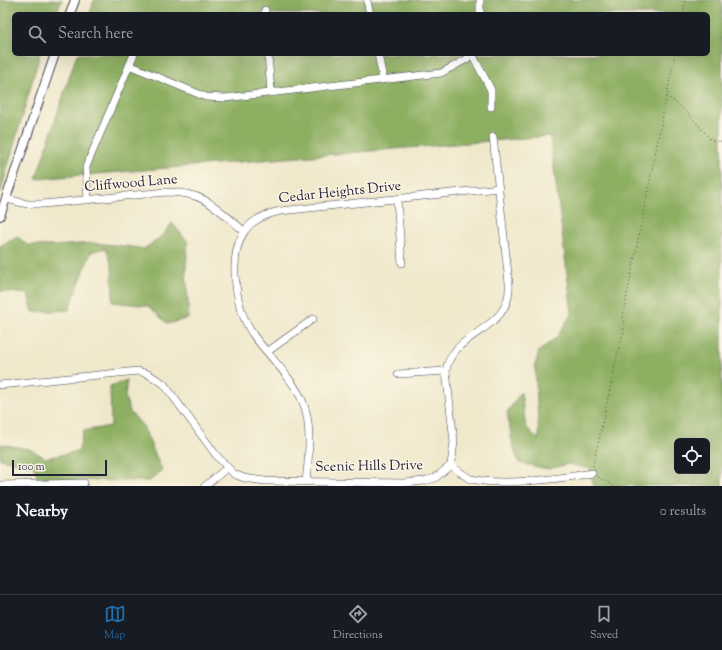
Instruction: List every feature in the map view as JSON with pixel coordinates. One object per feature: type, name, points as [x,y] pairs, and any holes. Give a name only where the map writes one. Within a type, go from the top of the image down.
[{"type":"street","points":[[71,12],[75,0]]},
{"type":"street","points":[[480,0],[480,12]]},
{"type":"street","points":[[367,1],[370,12]]},
{"type":"street","points":[[0,216],[54,56]]},
{"type":"street","points":[[88,200],[86,167],[133,56]]},
{"type":"street","points":[[268,56],[271,92]]},
{"type":"street","points":[[378,56],[383,79]]},
{"type":"street","points":[[129,65],[206,97],[225,98],[441,73],[468,56]]},
{"type":"street","points":[[471,56],[491,90],[491,107]]},
{"type":"street","points":[[493,138],[509,282],[509,300],[506,308],[498,316],[453,352],[447,364],[446,371],[454,442],[451,465],[472,479],[483,483],[531,484],[592,474]]},
{"type":"street","name":"Cedar Heights Drive","points":[[244,231],[260,218],[280,211],[397,200],[499,188]]},
{"type":"street","name":"Cliffwood Lane","points":[[7,199],[27,204],[43,204],[166,192],[184,192],[201,198],[215,206],[244,231]]},
{"type":"street","points":[[397,200],[402,263]]},
{"type":"street","points":[[244,231],[239,244],[236,261],[240,306],[243,317],[254,336],[268,352],[297,393],[307,413],[308,453],[306,481]]},
{"type":"street","points":[[268,352],[313,319]]},
{"type":"street","name":"Scenic Hills Drive","points":[[0,385],[138,371],[148,374],[164,384],[227,468],[234,474],[256,481],[405,483],[435,478],[451,465]]},
{"type":"street","points":[[398,374],[446,371]]},
{"type":"street","points":[[205,486],[227,468]]},
{"type":"street","points":[[0,485],[84,483]]},
{"type":"path","points":[[683,12],[685,0]]},
{"type":"path","points":[[613,486],[592,474],[620,343],[624,332],[623,316],[675,56]]},
{"type":"path","points":[[667,96],[688,113],[711,140],[722,142]]},
{"type":"green space","points":[[0,0],[62,0],[57,12],[12,12],[12,56],[39,56],[0,194]]},
{"type":"green space","points":[[94,0],[722,0],[722,486],[593,486],[591,469],[569,464],[548,469],[519,463],[512,442],[507,412],[521,392],[526,427],[539,440],[535,365],[539,351],[557,337],[572,313],[550,136],[36,179],[76,56],[710,56],[710,12],[91,12]]},
{"type":"green space","points":[[172,223],[188,242],[186,270],[189,318],[168,324],[148,306],[113,302],[112,266],[106,248],[91,252],[69,310],[33,312],[28,294],[0,291],[0,246],[17,236],[27,245],[53,246],[92,243],[144,249],[163,235]]},
{"type":"green space","points":[[127,380],[125,397],[130,412],[143,426],[162,470],[150,481],[38,480],[34,466],[0,459],[0,444],[29,449],[46,458],[79,451],[83,431],[111,426],[110,386]]}]
